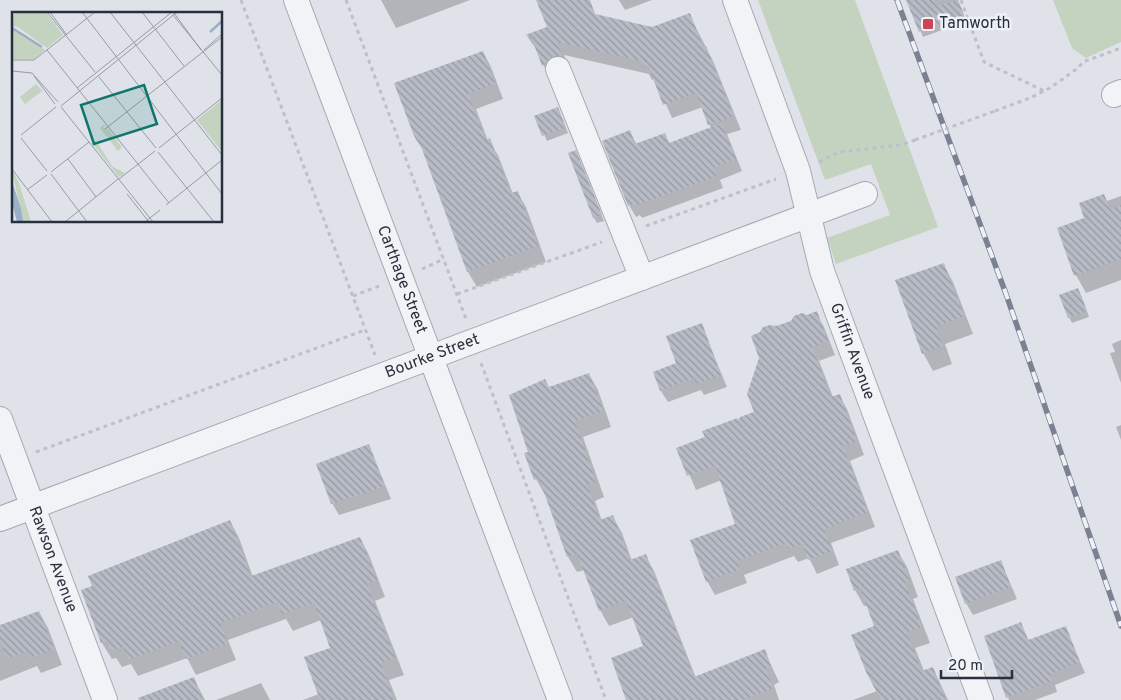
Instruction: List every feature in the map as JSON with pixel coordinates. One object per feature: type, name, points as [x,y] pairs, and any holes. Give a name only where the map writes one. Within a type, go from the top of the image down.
[{"type":"street","name":"Carthage Street","points":[[296,0],[560,700]]},
{"type":"street","name":"Griffin Avenue","points":[[735,0],[798,171],[822,271],[981,700]]},
{"type":"street","points":[[558,69],[642,278]]},
{"type":"street","name":"Bourke Street","points":[[0,519],[431,355],[865,194]]},
{"type":"street","name":"Rawson Avenue","points":[[0,419],[105,700]]},
{"type":"path","points":[[241,0],[382,374]]},
{"type":"path","points":[[346,0],[465,315]]},
{"type":"path","points":[[961,0],[984,62],[1044,91]]},
{"type":"path","points":[[818,162],[839,152],[901,145],[1030,98],[1044,91],[1084,62],[1121,48]]},
{"type":"path","points":[[420,270],[444,259]]},
{"type":"path","points":[[353,296],[370,290]]},
{"type":"path","points":[[15,460],[366,330]]},
{"type":"path","points":[[483,368],[606,700]]},
{"type":"green space","points":[[758,0],[855,0],[938,227],[836,264],[827,238],[890,215],[871,164],[825,180]]},
{"type":"green space","points":[[1053,0],[1121,0],[1121,42],[1086,58],[1072,48]]},
{"type":"building","points":[[536,0],[590,0],[595,14],[652,27],[690,13],[703,47],[706,46],[734,116],[708,125],[696,93],[663,105],[648,65],[644,67],[641,61],[557,42],[562,56],[552,56],[542,66],[531,36],[525,35],[547,27]]},
{"type":"building","name":"Tamworth","points":[[906,0],[934,0],[937,6],[958,0],[964,15],[919,32]]},
{"type":"building","points":[[483,51],[495,84],[468,94],[486,140],[490,138],[511,193],[518,191],[538,246],[467,272],[422,149],[414,136],[394,83]]},
{"type":"building","points":[[558,107],[566,128],[542,136],[534,116]]},
{"type":"building","points":[[722,123],[736,159],[714,167],[717,176],[634,206],[633,204],[628,206],[602,141],[630,130],[635,144],[665,133],[669,143]]},
{"type":"building","points":[[576,150],[602,215],[593,218],[568,153]]},
{"type":"building","points":[[1104,194],[1110,209],[1121,205],[1121,259],[1074,276],[1057,228],[1084,218],[1079,203]]},
{"type":"building","points":[[944,263],[964,316],[936,327],[943,346],[922,354],[895,280]]},
{"type":"building","points":[[1078,288],[1087,311],[1068,318],[1059,295]]},
{"type":"building","points":[[817,311],[828,341],[812,347],[831,397],[840,394],[857,441],[843,446],[868,512],[824,529],[832,551],[808,560],[802,544],[788,549],[786,543],[737,561],[740,569],[706,582],[690,540],[735,524],[715,466],[687,476],[676,448],[705,437],[702,431],[738,418],[739,420],[740,417],[754,412],[747,394],[759,358],[751,336],[760,332],[763,327],[776,326],[791,321],[794,316],[802,313],[807,315]]},
{"type":"building","points":[[702,323],[721,375],[696,384],[694,378],[660,391],[653,372],[676,363],[666,336]]},
{"type":"building","points":[[589,373],[603,411],[575,421],[596,482],[587,485],[600,520],[613,515],[630,560],[646,554],[694,677],[765,649],[771,666],[766,669],[773,688],[742,700],[626,700],[611,658],[643,646],[626,600],[599,611],[577,554],[567,557],[539,478],[534,480],[524,453],[528,452],[509,395],[545,379],[549,387]]},
{"type":"building","points":[[369,444],[385,486],[331,504],[316,464]]},
{"type":"building","points":[[230,520],[251,576],[360,537],[377,580],[367,584],[395,658],[381,663],[394,700],[320,700],[304,657],[330,648],[314,603],[282,614],[277,602],[220,623],[228,643],[186,659],[179,641],[128,660],[123,647],[111,651],[107,641],[101,643],[81,590],[92,586],[88,576]]},
{"type":"building","points":[[898,550],[910,581],[905,583],[922,627],[907,632],[921,671],[933,667],[946,700],[881,700],[867,674],[851,635],[874,626],[860,588],[854,591],[846,569]]},
{"type":"building","points":[[1001,560],[1011,587],[965,604],[955,577]]},
{"type":"building","points":[[39,611],[54,649],[31,658],[28,651],[7,659],[0,640],[0,625]]},
{"type":"building","points":[[1021,622],[1028,640],[1066,626],[1080,662],[1050,674],[1052,681],[1006,698],[984,636]]},
{"type":"building","points":[[194,677],[203,700],[139,700],[138,698]]},
{"type":"railway","points":[[897,0],[1006,294],[1121,626]]},
{"type":"place","name":"Tamworth","points":[[928,24]]}]
